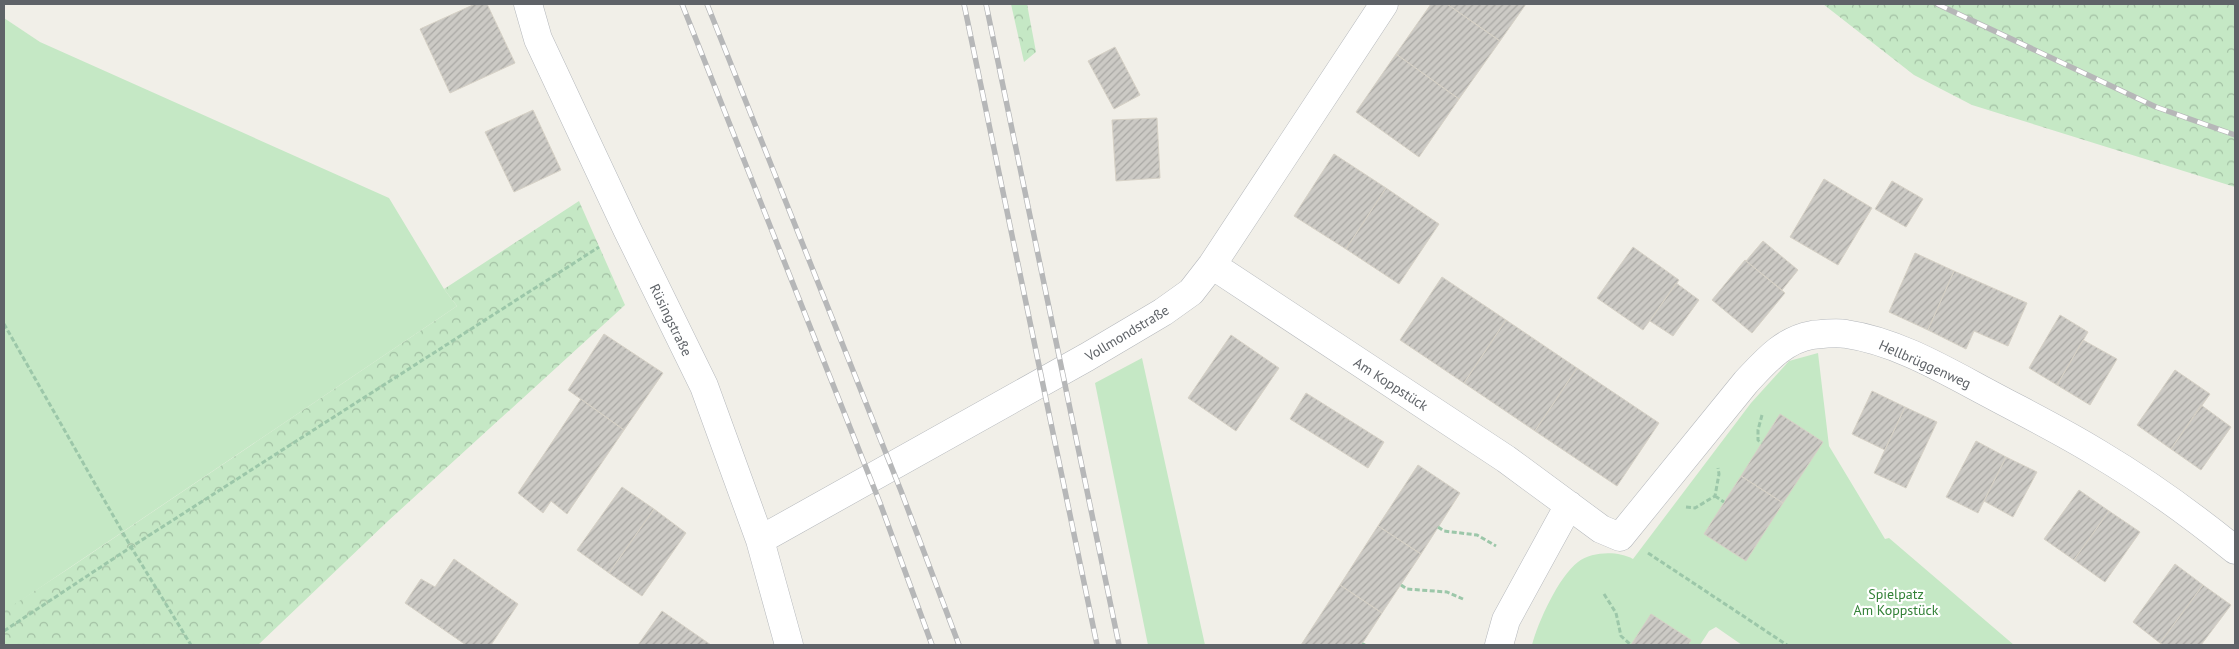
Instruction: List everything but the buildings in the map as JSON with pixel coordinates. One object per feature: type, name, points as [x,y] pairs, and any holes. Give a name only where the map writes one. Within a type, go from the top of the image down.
[{"type":"street","name":"Rüsingstraße","points":[[528,4],[538,39],[627,229],[704,386],[760,540],[790,645]]},
{"type":"street","name":"Vollmondstraße","points":[[760,540],[1087,358],[1163,312],[1191,292],[1212,265],[1384,4]]},
{"type":"street","name":"Am Koppstück","points":[[1212,265],[1506,459],[1601,529]]},
{"type":"street","name":"Hellbrüggenweg","points":[[1601,529],[1620,537],[1746,382],[1765,361],[1786,344],[1811,335],[1845,333],[1882,342],[1943,369],[2053,428],[2116,465],[2198,520],[2235,550]]},
{"type":"street","points":[[1499,645],[1506,620],[1569,505]]},
{"type":"path","points":[[4,631],[131,547],[627,229]]},
{"type":"path","points":[[4,324],[131,547],[191,645]]},
{"type":"path","points":[[1716,496],[1724,502]]},
{"type":"path","points":[[1438,528],[1444,531],[1476,534],[1496,546]]},
{"type":"path","points":[[1646,552],[1787,645]]},
{"type":"path","points":[[1400,585],[1406,588],[1447,592],[1463,599]]},
{"type":"path","points":[[1604,594],[1616,613],[1621,636],[1631,645]]},
{"type":"green space","points":[[1011,4],[1027,4],[1036,52],[1024,62]]},
{"type":"green space","points":[[1823,4],[2235,4],[2235,187],[1972,105],[1914,75]]},
{"type":"green space","points":[[4,18],[40,42],[389,198],[444,289],[457,306],[4,612]]},
{"type":"green space","points":[[579,201],[625,305],[388,521],[258,645],[4,645],[4,611],[457,306],[444,289]]},
{"type":"green space","name":"Spielpatz Am Koppstück","points":[[1818,353],[1829,446],[1885,539],[1889,538],[2014,645],[1742,645],[1716,627],[1709,631],[1700,645],[1532,645],[1550,600],[1571,569],[1584,558],[1598,554],[1606,553],[1627,556],[1633,559],[1751,403],[1789,361]]},
{"type":"green space","points":[[1142,358],[1205,645],[1148,645],[1095,383]]},
{"type":"railway","points":[[682,4],[880,503],[932,645]]},
{"type":"railway","points":[[707,4],[901,491],[959,645]]},
{"type":"railway","points":[[964,4],[1097,645]]},
{"type":"railway","points":[[986,4],[1119,645]]},
{"type":"railway","points":[[1937,4],[2156,107],[2235,135]]}]
